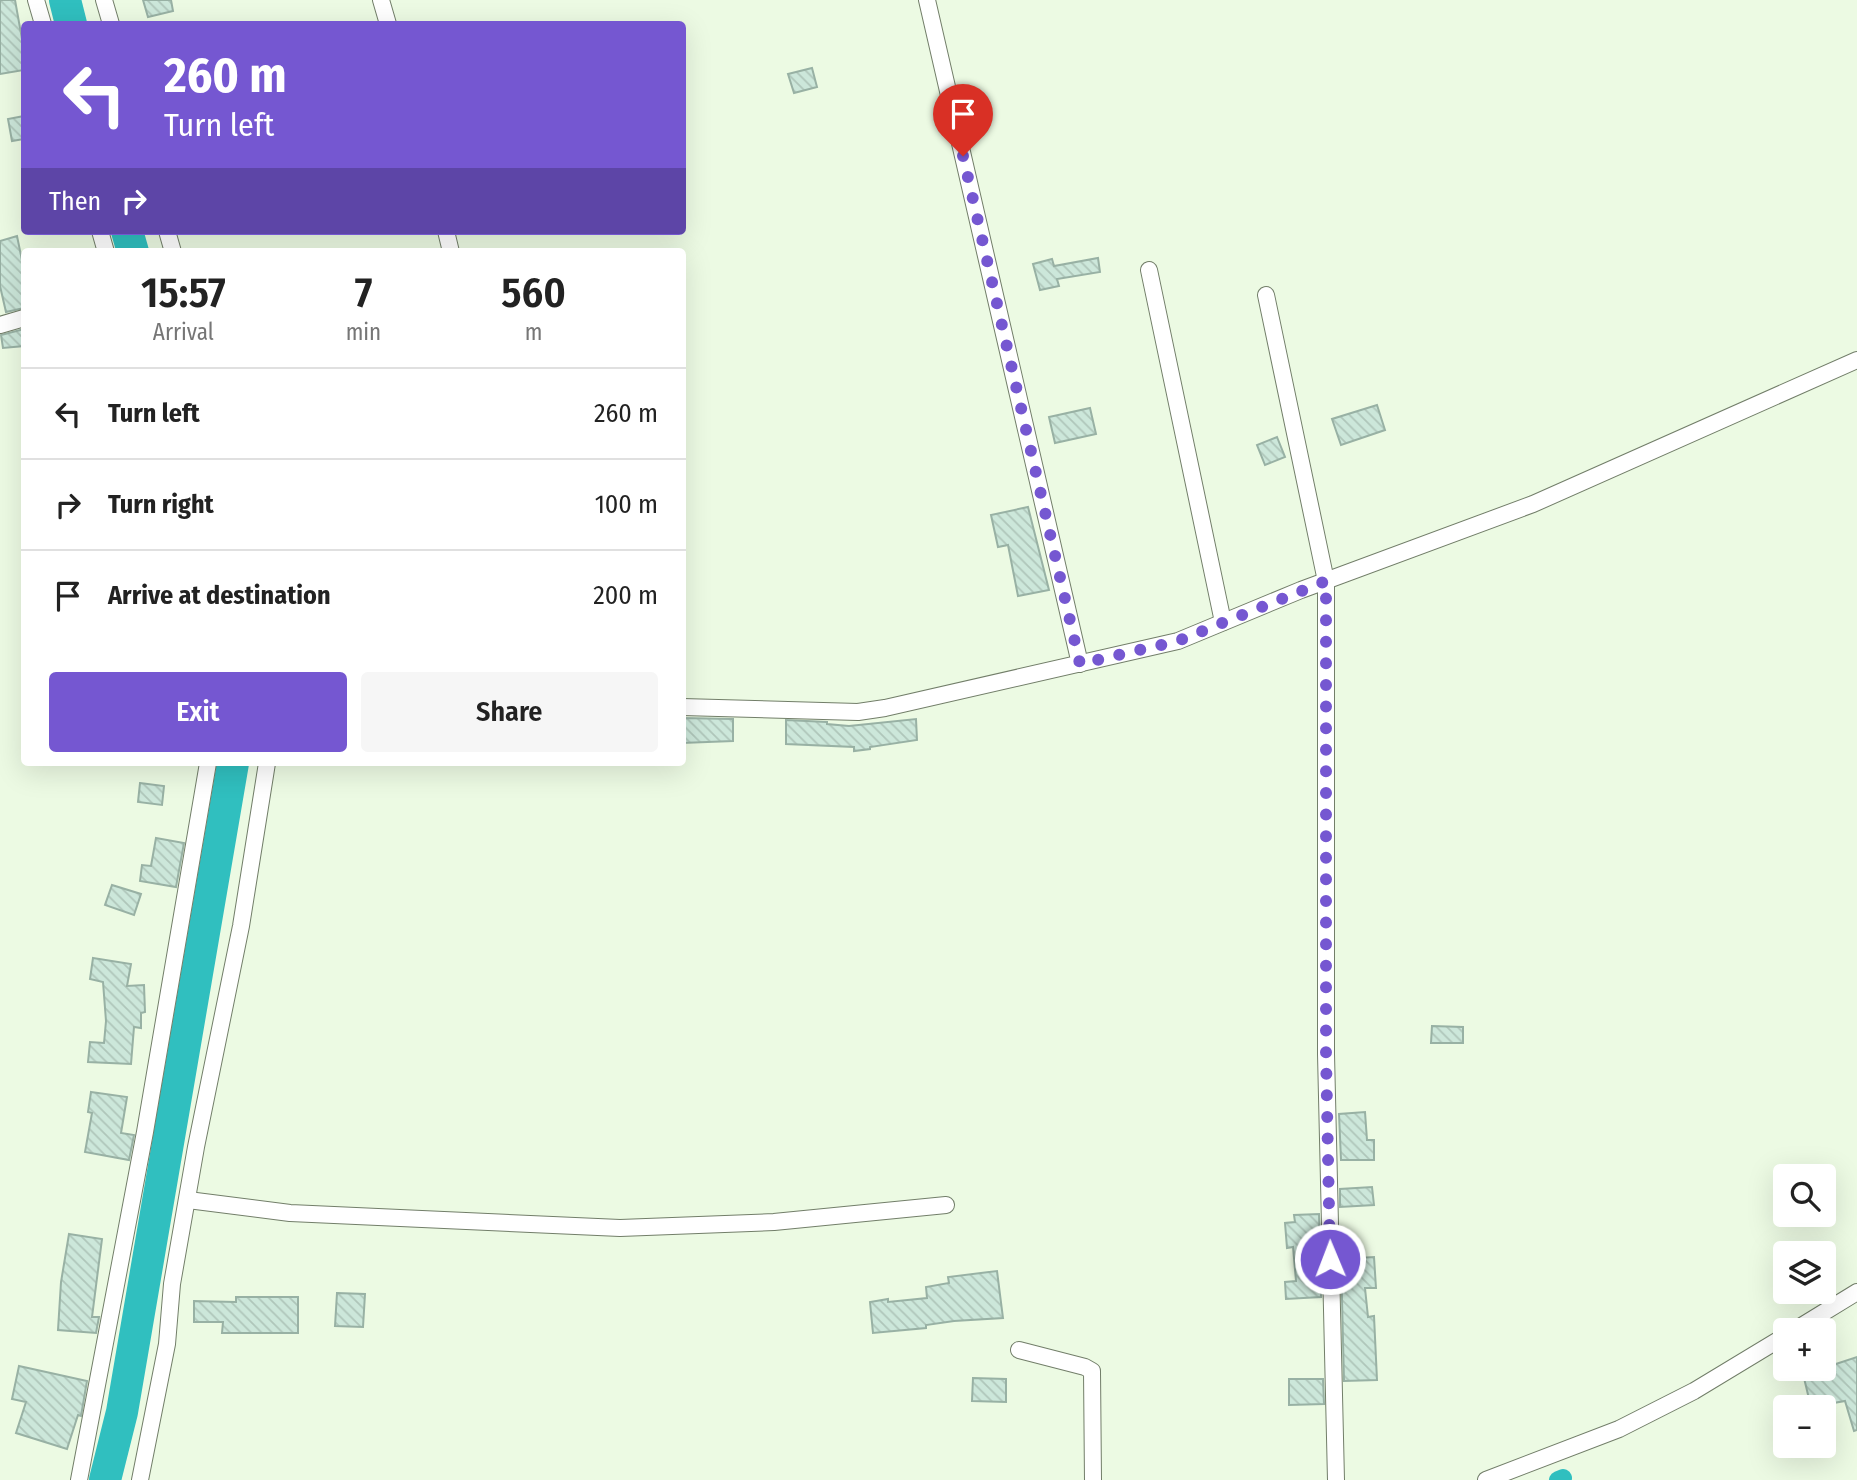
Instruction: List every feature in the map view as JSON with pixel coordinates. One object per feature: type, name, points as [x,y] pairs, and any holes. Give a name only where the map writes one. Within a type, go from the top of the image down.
[{"type":"street","points":[[37,0],[42,21]]},
{"type":"street","points":[[104,0],[110,21]]},
{"type":"street","points":[[381,0],[387,21]]},
{"type":"street","points":[[927,0],[1080,664]]},
{"type":"street","points":[[1149,271],[1223,622]]},
{"type":"street","points":[[1266,295],[1326,581],[1326,1054],[1336,1480]]},
{"type":"street","points":[[0,325],[21,319]]},
{"type":"street","points":[[686,707],[858,712],[1178,641],[1326,581],[1533,504],[1857,360]]},
{"type":"street","points":[[79,1480],[145,1132],[207,766]]},
{"type":"street","points":[[140,1480],[167,1344],[172,1284],[196,1147],[241,926],[267,766]]},
{"type":"street","points":[[188,1200],[290,1213],[620,1228],[774,1222],[946,1205]]},
{"type":"street","points":[[1815,1318],[1857,1292]]},
{"type":"street","points":[[1486,1480],[1619,1429],[1694,1391],[1773,1343]]},
{"type":"street","points":[[1019,1350],[1092,1371],[1093,1480]]},
{"type":"building","points":[[0,0],[15,0],[21,33],[21,70],[0,74]]},
{"type":"building","points":[[143,0],[171,0],[173,11],[148,17]]},
{"type":"building","points":[[812,68],[817,87],[794,93],[788,74]]},
{"type":"building","points":[[21,117],[21,140],[12,141],[8,119]]},
{"type":"building","points":[[17,236],[21,255],[21,309],[6,312],[0,286],[0,241]]},
{"type":"building","points":[[1098,258],[1100,272],[1057,279],[1059,286],[1040,290],[1033,264],[1052,259],[1054,266]]},
{"type":"building","points":[[21,330],[21,346],[3,348],[1,335]]},
{"type":"building","points":[[1377,405],[1385,430],[1341,445],[1332,419]]},
{"type":"building","points":[[1090,408],[1096,434],[1055,443],[1049,417]]},
{"type":"building","points":[[1277,437],[1285,457],[1265,465],[1257,445]]},
{"type":"building","points":[[1028,507],[1049,590],[1018,596],[1008,545],[998,547],[991,515]]},
{"type":"building","points":[[686,718],[733,719],[733,741],[686,743]]},
{"type":"building","points":[[916,719],[917,740],[854,751],[854,747],[786,744],[786,720],[849,726]]},
{"type":"building","points":[[140,783],[164,786],[162,805],[138,802]]},
{"type":"building","points":[[156,838],[184,843],[176,887],[140,881],[142,865],[151,866]]},
{"type":"building","points":[[112,885],[141,894],[134,915],[105,905]]},
{"type":"building","points":[[93,958],[131,964],[127,986],[144,985],[145,1012],[141,1013],[141,1028],[134,1027],[131,1064],[88,1062],[90,1042],[104,1043],[106,1021],[103,982],[90,979]]},
{"type":"building","points":[[1432,1026],[1463,1027],[1463,1043],[1431,1043]]},
{"type":"building","points":[[91,1092],[127,1097],[121,1133],[134,1135],[129,1160],[85,1152],[92,1113],[88,1112]]},
{"type":"building","points":[[1365,1112],[1367,1140],[1374,1140],[1374,1160],[1341,1160],[1339,1114]]},
{"type":"building","points":[[1372,1187],[1374,1205],[1340,1207],[1340,1189]]},
{"type":"building","points":[[1319,1214],[1320,1246],[1309,1246],[1312,1279],[1321,1279],[1321,1297],[1286,1299],[1285,1282],[1296,1281],[1293,1247],[1287,1248],[1285,1223],[1295,1222],[1294,1215]]},
{"type":"building","points":[[69,1234],[102,1239],[92,1317],[99,1317],[96,1333],[58,1330],[61,1282]]},
{"type":"building","points":[[1374,1257],[1376,1288],[1365,1288],[1368,1317],[1374,1316],[1377,1380],[1344,1381],[1341,1259]]},
{"type":"building","points":[[997,1271],[1003,1318],[954,1321],[926,1325],[926,1328],[873,1333],[870,1302],[927,1298],[926,1287],[949,1283],[948,1277]]},
{"type":"building","points":[[337,1293],[365,1294],[363,1327],[335,1326]]},
{"type":"building","points":[[236,1297],[298,1297],[298,1333],[222,1333],[223,1322],[194,1322],[194,1301],[236,1302]]},
{"type":"building","points":[[1857,1357],[1857,1430],[1854,1431],[1845,1401],[1836,1403],[1836,1395],[1808,1395],[1805,1381],[1836,1381],[1836,1364]]},
{"type":"building","points":[[19,1366],[87,1381],[81,1416],[78,1415],[67,1449],[16,1433],[26,1402],[12,1399]]},
{"type":"building","points":[[973,1378],[1006,1379],[1006,1402],[972,1401]]},
{"type":"building","points":[[1289,1379],[1323,1379],[1324,1404],[1289,1405]]},
{"type":"waterway","points":[[65,0],[70,21]]},
{"type":"waterway","points":[[128,235],[132,248]]},
{"type":"waterway","points":[[105,1480],[122,1412],[232,766]]},
{"type":"waterway","points":[[1558,1480],[1563,1478]]},
{"type":"route","points":[[963,156],[1080,664],[1178,641],[1326,581],[1326,1054],[1330,1259]]}]
